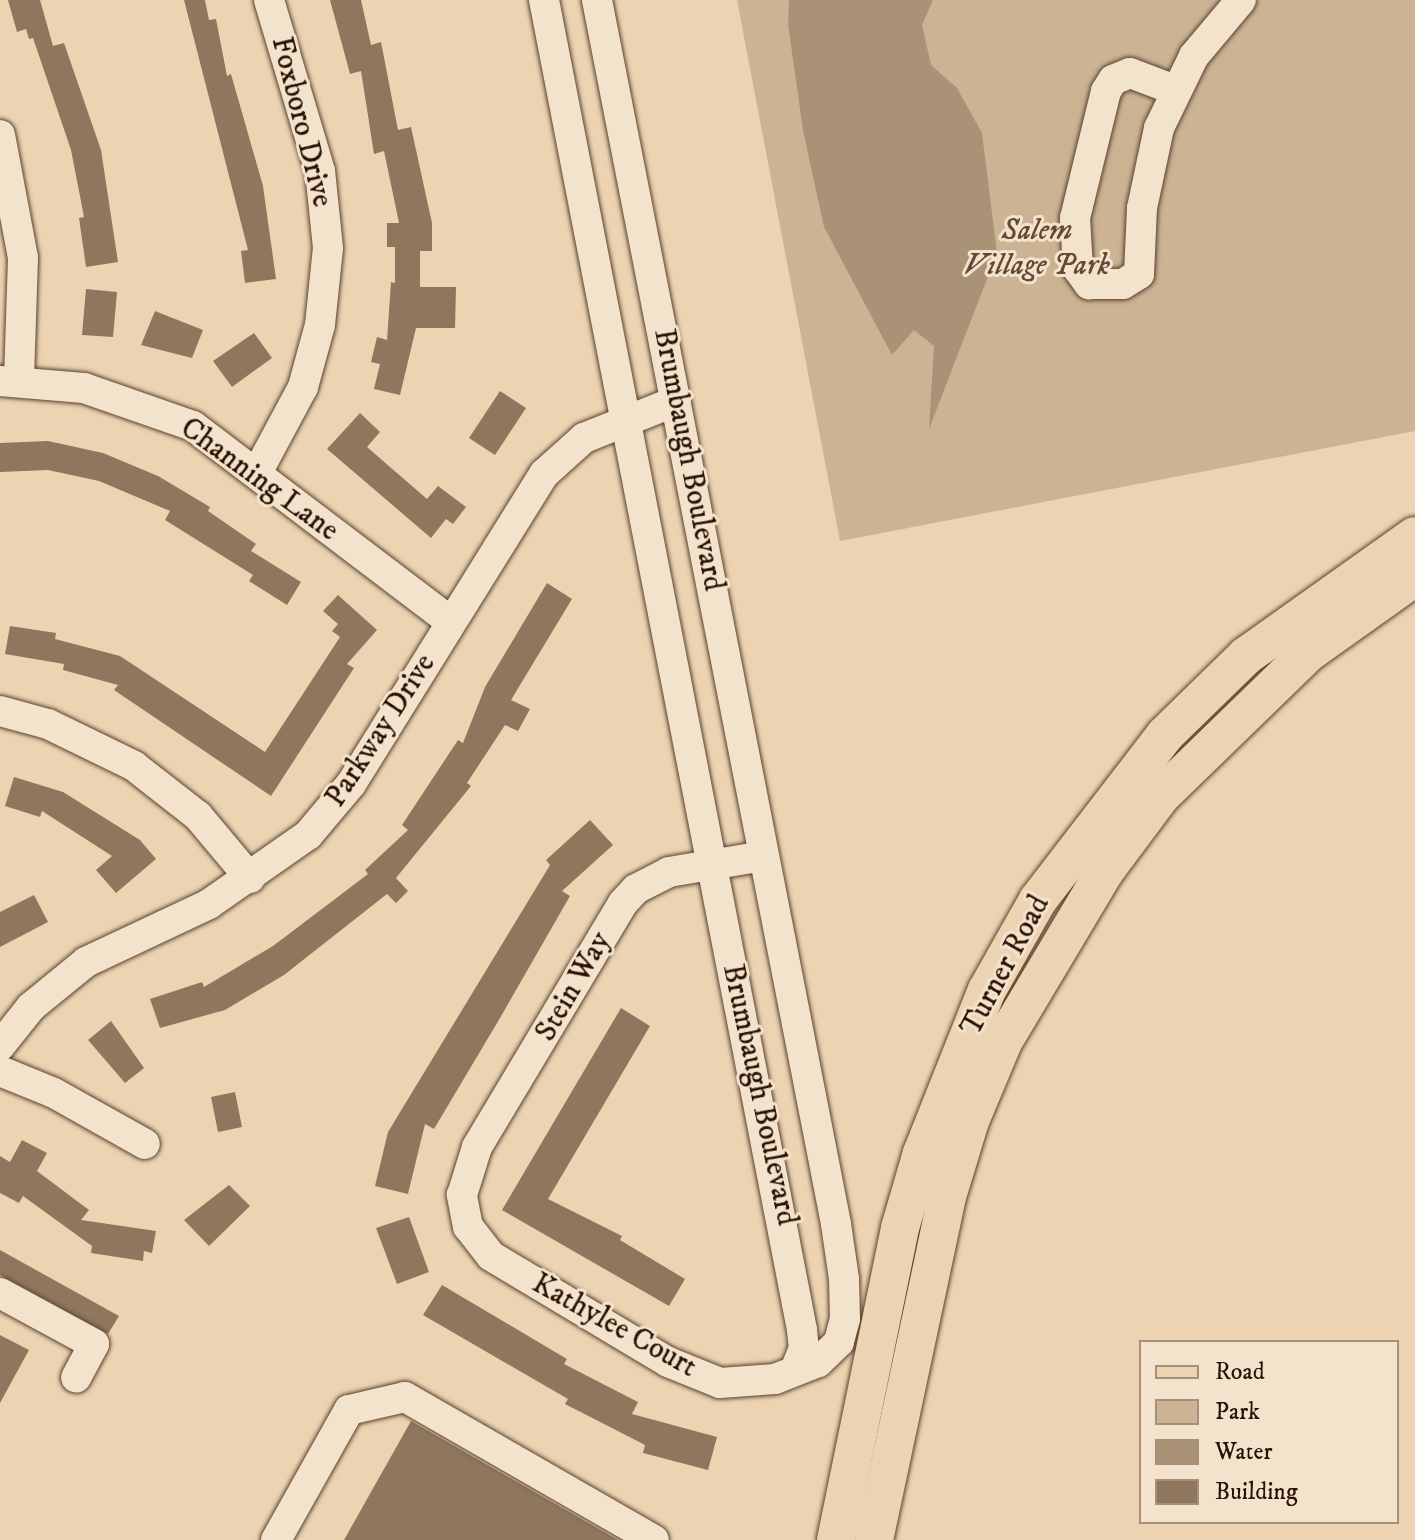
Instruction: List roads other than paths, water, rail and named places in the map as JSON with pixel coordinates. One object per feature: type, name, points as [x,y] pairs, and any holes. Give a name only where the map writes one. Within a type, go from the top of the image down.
[{"type":"main road","name":"Turner Road","points":[[836,1540],[900,1228],[922,1153],[987,990],[1038,900],[1165,735],[1236,666],[1327,594],[1415,536]]},
{"type":"main road","name":"Turner Road","points":[[874,1540],[946,1200],[970,1121],[1003,1042],[1105,871],[1161,796],[1308,653],[1415,577]]},
{"type":"street","name":"Foxboro Drive","points":[[258,471],[303,387],[320,325],[328,248],[320,171],[269,0]]},
{"type":"street","name":"Brumbaugh Boulevard","points":[[544,0],[783,1232],[799,1245],[817,1244],[829,1237],[836,1224],[597,0]]},
{"type":"street","points":[[1175,90],[1130,73],[1113,80],[1106,91],[1075,218],[1078,269],[1089,284],[1123,284],[1139,274],[1150,160],[1175,90],[1194,56],[1241,0]]},
{"type":"street","points":[[0,135],[23,258],[10,381]]},
{"type":"street","name":"Channing Lane","points":[[10,381],[84,388],[159,411],[208,436],[258,471],[450,621]]},
{"type":"street","name":"Parkway Drive","points":[[0,1046],[31,1007],[86,962],[209,904],[308,835],[342,796],[544,474],[584,438],[625,418],[676,401]]},
{"type":"street","points":[[0,711],[48,724],[134,766],[198,816],[250,878]]},
{"type":"street","name":"Stein Way","points":[[462,1208],[464,1179],[477,1147],[623,903],[651,879],[711,863],[764,856]]},
{"type":"street","points":[[0,1071],[145,1144]]},
{"type":"street","name":"Kathylee Court","points":[[462,1208],[468,1227],[491,1256],[668,1362],[720,1383],[775,1379],[796,1368],[818,1362],[839,1342],[845,1319],[836,1224]]},
{"type":"street","points":[[783,1232],[804,1348],[796,1368]]},
{"type":"street","points":[[0,1293],[94,1344],[76,1378]]},
{"type":"street","points":[[276,1540],[349,1410],[405,1397],[654,1540]]},
{"type":"water","points":[[789,0],[933,0],[922,25],[931,65],[957,88],[982,133],[997,253],[929,429],[934,346],[914,330],[892,355],[824,227],[803,130],[788,24]]},
{"type":"park label","name":"Salem Village Park","points":[[1037,248]]}]
